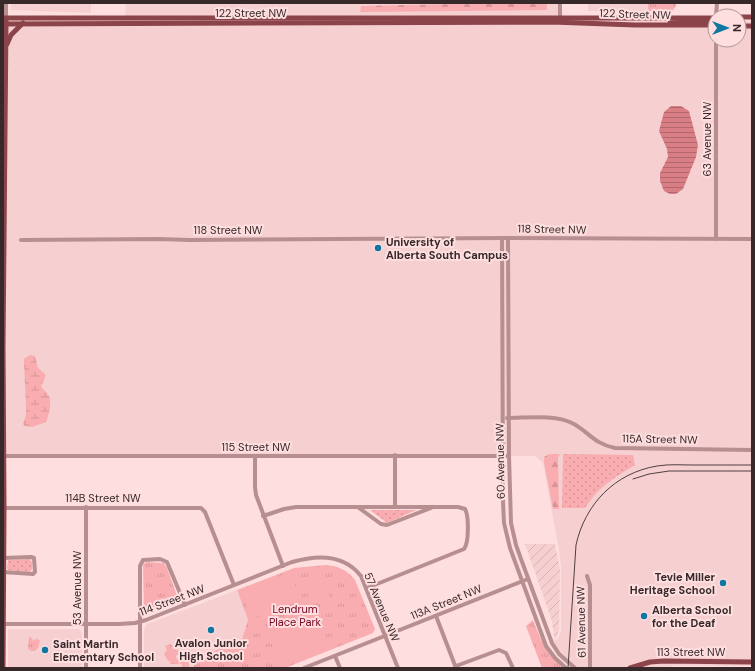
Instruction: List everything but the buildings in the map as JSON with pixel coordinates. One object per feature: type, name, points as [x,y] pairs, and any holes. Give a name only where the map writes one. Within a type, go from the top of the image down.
[{"type":"main road","points":[[3,11],[6,49],[3,352],[3,668]]},
{"type":"main road","name":"122 Street NW","points":[[4,20],[23,24],[707,18]]},
{"type":"main road","name":"122 Street NW","points":[[4,20],[560,20],[653,26],[707,26]]},
{"type":"main road","points":[[653,26],[680,22],[707,21]]},
{"type":"main road","points":[[6,49],[11,35],[23,24]]},
{"type":"main road","points":[[3,36],[6,64]]},
{"type":"main road","name":"113 Street NW","points":[[630,668],[642,664],[664,661],[752,662]]},
{"type":"street","points":[[4,20],[6,3]]},
{"type":"street","points":[[560,3],[560,20]]},
{"type":"street","name":"63 Avenue NW","points":[[716,48],[716,239]]},
{"type":"street","name":"118 Street NW","points":[[21,240],[159,238],[198,240],[502,238],[752,239]]},
{"type":"street","name":"60 Avenue NW","points":[[502,238],[504,522],[510,548],[546,646],[555,658],[566,668]]},
{"type":"street","name":"60 Avenue NW","points":[[508,238],[509,456],[511,524],[516,545],[552,642],[559,654],[575,668]]},
{"type":"street","name":"115A Street NW","points":[[503,418],[553,418],[566,420],[579,427],[597,442],[615,448],[752,450]]},
{"type":"street","points":[[395,455],[395,507]]},
{"type":"street","name":"115 Street NW","points":[[3,456],[509,456]]},
{"type":"street","points":[[255,456],[255,492],[283,566]]},
{"type":"street","name":"114B Street NW","points":[[4,508],[86,507],[202,509],[205,512],[234,585]]},
{"type":"street","name":"53 Avenue NW","points":[[86,507],[86,668]]},
{"type":"street","points":[[263,516],[284,509],[296,507],[462,507],[465,509],[468,516],[466,547],[455,554],[367,588]]},
{"type":"street","points":[[358,507],[381,524],[387,525],[434,507]]},
{"type":"street","points":[[3,558],[31,556],[35,560],[33,574],[3,572]]},
{"type":"street","name":"114 Street NW","points":[[3,624],[120,624],[140,622],[298,561],[314,558],[340,560]]},
{"type":"street","points":[[140,668],[140,566],[142,561],[146,559],[160,559],[166,561],[170,566],[185,605]]},
{"type":"street","name":"57 Avenue NW","points":[[340,560],[349,564],[361,576],[398,668]]},
{"type":"street","name":"61 Avenue NW","points":[[587,576],[590,585],[590,668]]},
{"type":"street","name":"113A Street NW","points":[[304,668],[528,579]]},
{"type":"street","points":[[436,616],[456,667],[496,651],[503,651],[507,655],[513,668]]},
{"type":"street","points":[[335,656],[340,668]]},
{"type":"shaded area","points":[[11,3],[91,3],[91,13],[11,10]]},
{"type":"shaded area","name":"University of Alberta South Campus","points":[[126,3],[560,3],[560,19],[707,21],[707,48],[747,48],[747,21],[752,21],[752,666],[571,668],[562,661],[549,644],[558,639],[561,632],[561,568],[559,550],[543,463],[535,456],[3,456],[3,21],[125,20]]},
{"type":"shaded area","points":[[588,3],[648,3],[648,11],[588,11]]},
{"type":"shaded area","points":[[671,106],[681,106],[689,111],[698,145],[696,157],[683,189],[676,194],[670,194],[664,191],[660,181],[660,173],[668,157],[667,149],[659,131],[664,112]]},
{"type":"shaded area","points":[[525,544],[555,544],[560,570],[559,629],[556,639],[554,636],[552,621]]},
{"type":"shaded area","name":"Avalon Junior High School","points":[[237,590],[248,620],[242,639],[191,661],[195,668],[144,668],[144,629],[147,624]]},
{"type":"shaded area","name":"Saint Martin Elementary School","points":[[9,629],[79,629],[82,632],[82,668],[8,668]]},
{"type":"green space","points":[[451,3],[547,3],[547,10],[360,12],[361,6]]},
{"type":"green space","points":[[648,3],[676,3],[676,6],[672,11],[648,11]]},
{"type":"green space","points":[[30,355],[35,356],[38,368],[45,374],[45,378],[41,386],[49,396],[50,402],[46,422],[32,427],[25,426],[23,424],[26,415],[24,359]]},
{"type":"green space","points":[[549,454],[560,454],[558,458],[559,509],[553,509],[544,463],[544,457]]},
{"type":"green space","points":[[563,454],[633,455],[635,465],[601,489],[585,508],[562,508]]},
{"type":"green space","points":[[370,510],[416,510],[387,523]]},
{"type":"green space","points":[[29,559],[32,562],[32,569],[30,572],[8,570],[7,568],[8,560]]},
{"type":"green space","points":[[146,562],[164,563],[179,601],[144,614],[143,565]]},
{"type":"green space","name":"Lendrum Place Park","points":[[326,565],[342,569],[355,580],[375,629],[373,633],[285,668],[195,668],[191,661],[242,639],[248,620],[237,590],[294,568]]},
{"type":"green space","points":[[290,572],[301,600],[251,619],[241,591]]},
{"type":"green space","points":[[323,578],[330,597],[319,602],[311,582]]},
{"type":"green space","points":[[305,606],[322,650],[321,653],[277,667],[275,647],[279,631],[289,617]]},
{"type":"green space","points":[[533,620],[545,646],[552,657],[563,668],[542,668],[526,626]]},
{"type":"green space","points":[[29,637],[32,638],[33,641],[36,639],[40,640],[38,648],[35,651],[28,649]]},
{"type":"green space","points":[[169,644],[172,645],[173,650],[175,649],[179,651],[179,655],[176,655],[176,658],[179,660],[179,664],[170,664],[170,661],[168,661],[164,654],[167,650],[165,646]]},
{"type":"green space","points":[[181,651],[184,652],[189,660],[189,668],[182,668],[182,664],[180,664],[180,660],[182,660],[182,657],[180,657]]},
{"type":"tram line","points":[[568,668],[576,545],[580,530],[587,516],[604,493],[615,483],[628,476],[657,466],[752,465]]},
{"type":"tram line","points":[[633,479],[649,474],[669,471],[752,471]]},
{"type":"place","name":"University of Alberta South Campus","points":[[378,248]]},
{"type":"place","name":"Tevie Miller Heritage School","points":[[723,583]]},
{"type":"place","name":"Alberta School for the Deaf","points":[[644,616]]},
{"type":"place","name":"Avalon Junior High School","points":[[211,630]]},
{"type":"place","name":"Saint Martin Elementary School","points":[[45,650]]}]
